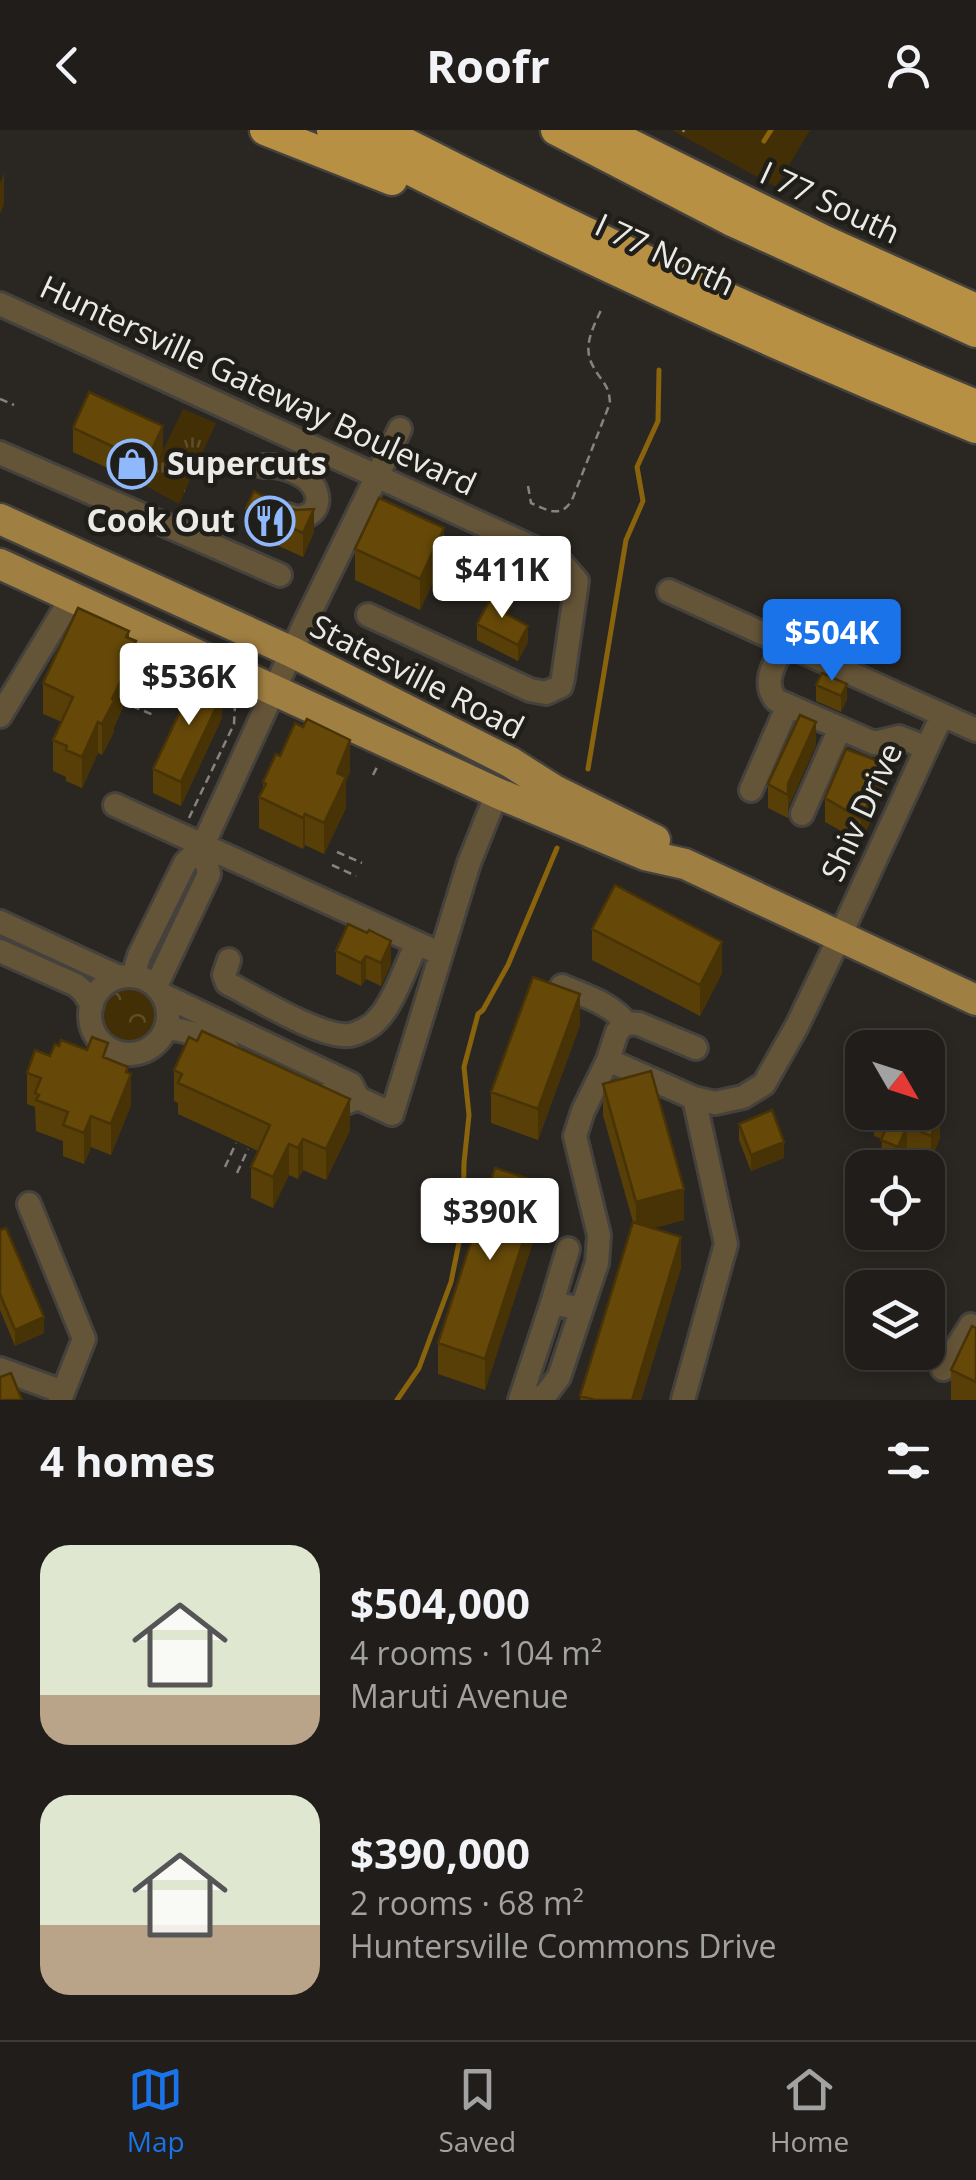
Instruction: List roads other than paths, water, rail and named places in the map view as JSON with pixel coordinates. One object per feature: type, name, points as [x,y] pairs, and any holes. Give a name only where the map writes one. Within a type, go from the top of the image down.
[{"type":"highway","points":[[265,130],[556,242]]},
{"type":"highway","name":"I 77 North","points":[[332,130],[556,242],[782,346],[976,428]]},
{"type":"highway","points":[[380,130],[677,275],[976,405]]},
{"type":"highway","points":[[556,130],[730,220],[976,332]]},
{"type":"highway","name":"I 77 South","points":[[602,130],[823,240],[976,308]]},
{"type":"main road","name":"Statesville Road","points":[[0,518],[292,652],[510,762],[554,790],[652,838],[685,864]]},
{"type":"main road","name":"Statesville Road","points":[[0,564],[496,793],[644,855],[685,864],[976,1000]]},
{"type":"street","name":"Huntersville Gateway Boulevard","points":[[0,304],[558,558],[577,581],[561,686],[546,692],[530,690],[368,616]]},
{"type":"street","points":[[203,845],[209,874],[160,990],[168,1018],[166,1029],[150,1048],[126,1054],[112,1050],[97,1037],[90,1018],[92,1005],[102,988],[126,976],[140,956],[185,863],[203,845],[400,429]]},
{"type":"street","points":[[0,452],[280,575]]},
{"type":"street","points":[[264,466],[277,464],[302,477],[317,496],[314,509],[304,518],[294,519],[267,504]]},
{"type":"street","points":[[669,590],[976,730]]},
{"type":"street","points":[[0,716],[72,597]]},
{"type":"street","points":[[784,643],[768,682],[776,700],[874,743],[899,737],[927,748]]},
{"type":"street","points":[[751,790],[788,705]]},
{"type":"street","name":"Shiv Drive","points":[[694,1098],[714,1103],[743,1097],[764,1084],[840,936],[942,716]]},
{"type":"street","points":[[802,814],[840,728]]},
{"type":"street","points":[[0,922],[126,976],[146,979],[160,990],[350,1084],[358,1098],[392,1114],[469,862],[496,793]]},
{"type":"street","points":[[115,805],[441,954]]},
{"type":"street","points":[[229,960],[224,974],[227,983],[328,1032],[348,1035],[377,1021],[417,943]]},
{"type":"street","points":[[0,951],[76,985],[92,1005]]},
{"type":"street","points":[[562,986],[608,1006],[626,1023]]},
{"type":"street","points":[[534,1400],[546,1394],[559,1377],[596,1263],[599,1235],[575,1136],[617,1032],[626,1023],[640,1024],[696,1048]]},
{"type":"street","points":[[166,1029],[191,1032],[343,1104],[358,1098]]},
{"type":"street","points":[[608,1060],[694,1098],[726,1244],[683,1400]]},
{"type":"street","points":[[0,1369],[62,1396],[84,1339],[29,1204]]},
{"type":"street","points":[[520,1400],[568,1249]]},
{"type":"street","points":[[552,1302],[581,1310]]},
{"type":"street","points":[[945,1366],[971,1325],[976,1328]]},
{"type":"waterway","points":[[764,141],[771,130]]},
{"type":"waterway","points":[[588,769],[626,540],[643,501],[637,467],[658,421],[659,370]]},
{"type":"waterway","points":[[397,1400],[419,1368],[451,1282],[463,1223],[469,1115],[464,1067],[478,1014],[508,965],[557,848]]},
{"type":"place","name":"Supercuts","points":[[132,464]]},
{"type":"place","name":"Cook Out","points":[[270,521]]}]
